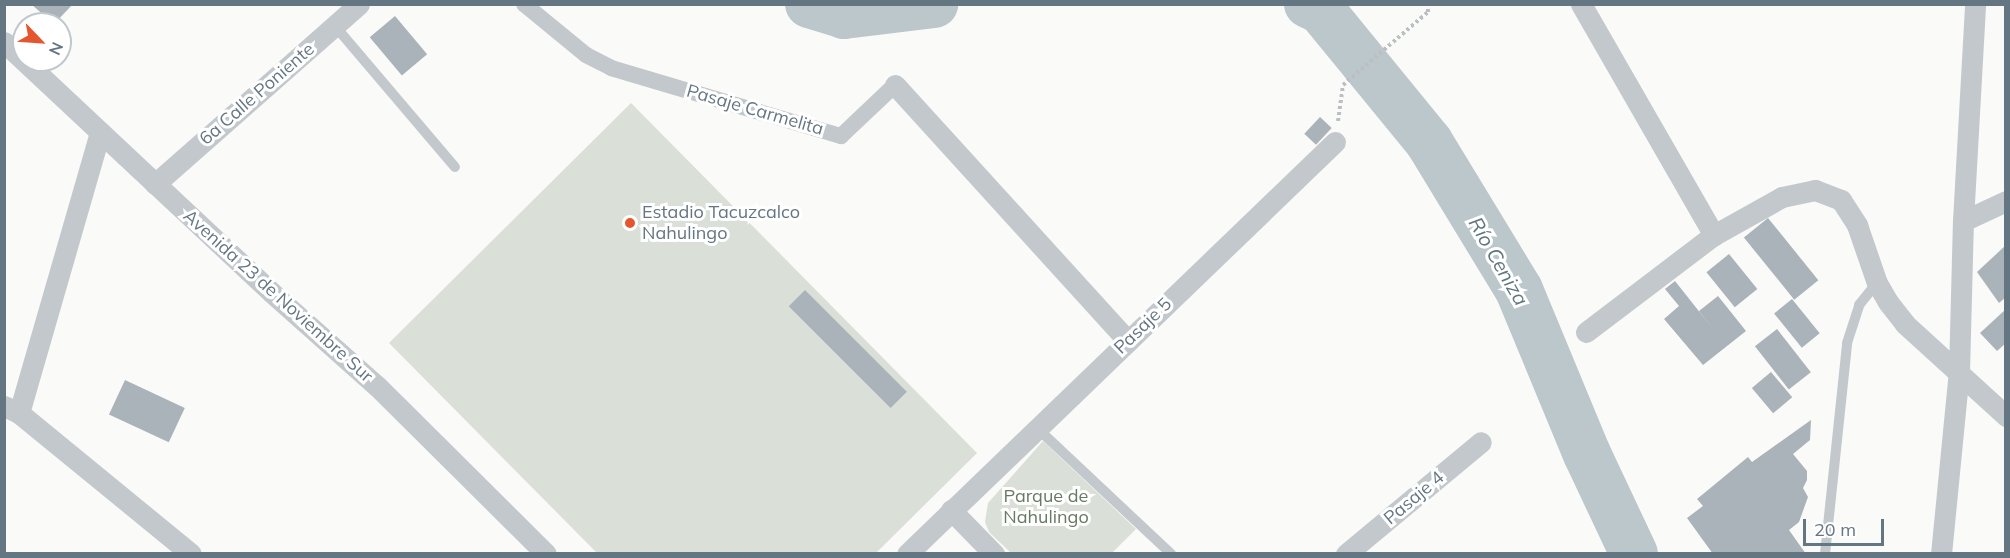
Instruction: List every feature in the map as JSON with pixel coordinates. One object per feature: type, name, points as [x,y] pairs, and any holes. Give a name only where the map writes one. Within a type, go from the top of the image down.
[{"type":"street","name":"6a Calle Poniente","points":[[155,184],[359,4]]},
{"type":"street","name":"Pasaje Carmelita","points":[[524,4],[586,55],[611,68],[841,136],[895,85],[1128,341]]},
{"type":"street","points":[[1581,4],[1714,235]]},
{"type":"street","points":[[1941,554],[1959,372],[1963,221],[1975,4]]},
{"type":"street","name":"Avenida 23 de Noviembre Sur","points":[[4,42],[376,386],[546,554]]},
{"type":"street","points":[[100,132],[10,415],[191,554]]},
{"type":"street","name":"Pasaje 5","points":[[907,554],[1335,142]]},
{"type":"street","points":[[1586,332],[1714,235],[1782,197],[1815,190],[1841,200],[1857,225],[1877,283],[1905,324],[2006,416]]},
{"type":"street","points":[[1963,221],[2006,201]]},
{"type":"street","name":"Pasaje 4","points":[[1346,554],[1481,442]]},
{"type":"street","points":[[951,510],[994,554]]},
{"type":"lane","points":[[335,26],[455,167]]},
{"type":"lane","points":[[1825,554],[1847,343],[1859,304],[1877,283]]},
{"type":"lane","points":[[1037,428],[1171,554]]},
{"type":"path","points":[[1335,142],[1343,85],[1428,12],[1428,4]]},
{"type":"green space","name":"Estadio Tacuzcalco Nahulingo","points":[[631,103],[977,453],[876,553],[597,553],[389,343]]},
{"type":"green space","name":"Parque de Nahulingo","points":[[1043,441],[1136,529],[1112,553],[1011,553],[989,532],[985,522],[988,503]]},
{"type":"building","points":[[31,4],[73,4],[65,12],[40,12]]},
{"type":"building","points":[[395,16],[427,54],[402,76],[370,37]]},
{"type":"building","points":[[1320,117],[1332,128],[1316,145],[1304,134]]},
{"type":"building","points":[[1768,218],[1818,280],[1794,300],[1744,238]]},
{"type":"building","points":[[2006,245],[2006,297],[1999,303],[1977,272]]},
{"type":"building","points":[[1729,254],[1757,289],[1735,307],[1706,272]]},
{"type":"building","points":[[1675,281],[1713,329],[1699,311],[1718,296],[1746,331],[1703,365],[1664,319],[1679,306],[1665,289]]},
{"type":"building","points":[[805,290],[907,392],[891,408],[789,306]]},
{"type":"building","points":[[1792,299],[1820,333],[1802,348],[1774,313]]},
{"type":"building","points":[[2006,309],[2006,343],[1997,351],[1980,333]]},
{"type":"building","points":[[1777,329],[1811,372],[1789,390],[1755,346]]},
{"type":"building","points":[[1771,372],[1792,397],[1773,413],[1752,388]]},
{"type":"building","points":[[125,380],[185,408],[169,442],[109,414]]},
{"type":"building","points":[[1811,420],[1810,440],[1793,454],[1807,471],[1807,480],[1803,488],[1808,497],[1799,522],[1789,530],[1806,554],[1713,554],[1687,518],[1703,506],[1697,499],[1748,457],[1752,462]]},
{"type":"waterway","name":"Río Ceniza","points":[[809,4],[844,15],[934,4]]},
{"type":"waterway","name":"Río Ceniza","points":[[1308,4],[1321,10],[1429,142],[1519,290],[1587,454],[1634,554]]},
{"type":"place","name":"Estadio Tacuzcalco Nahulingo","points":[[630,223]]}]
